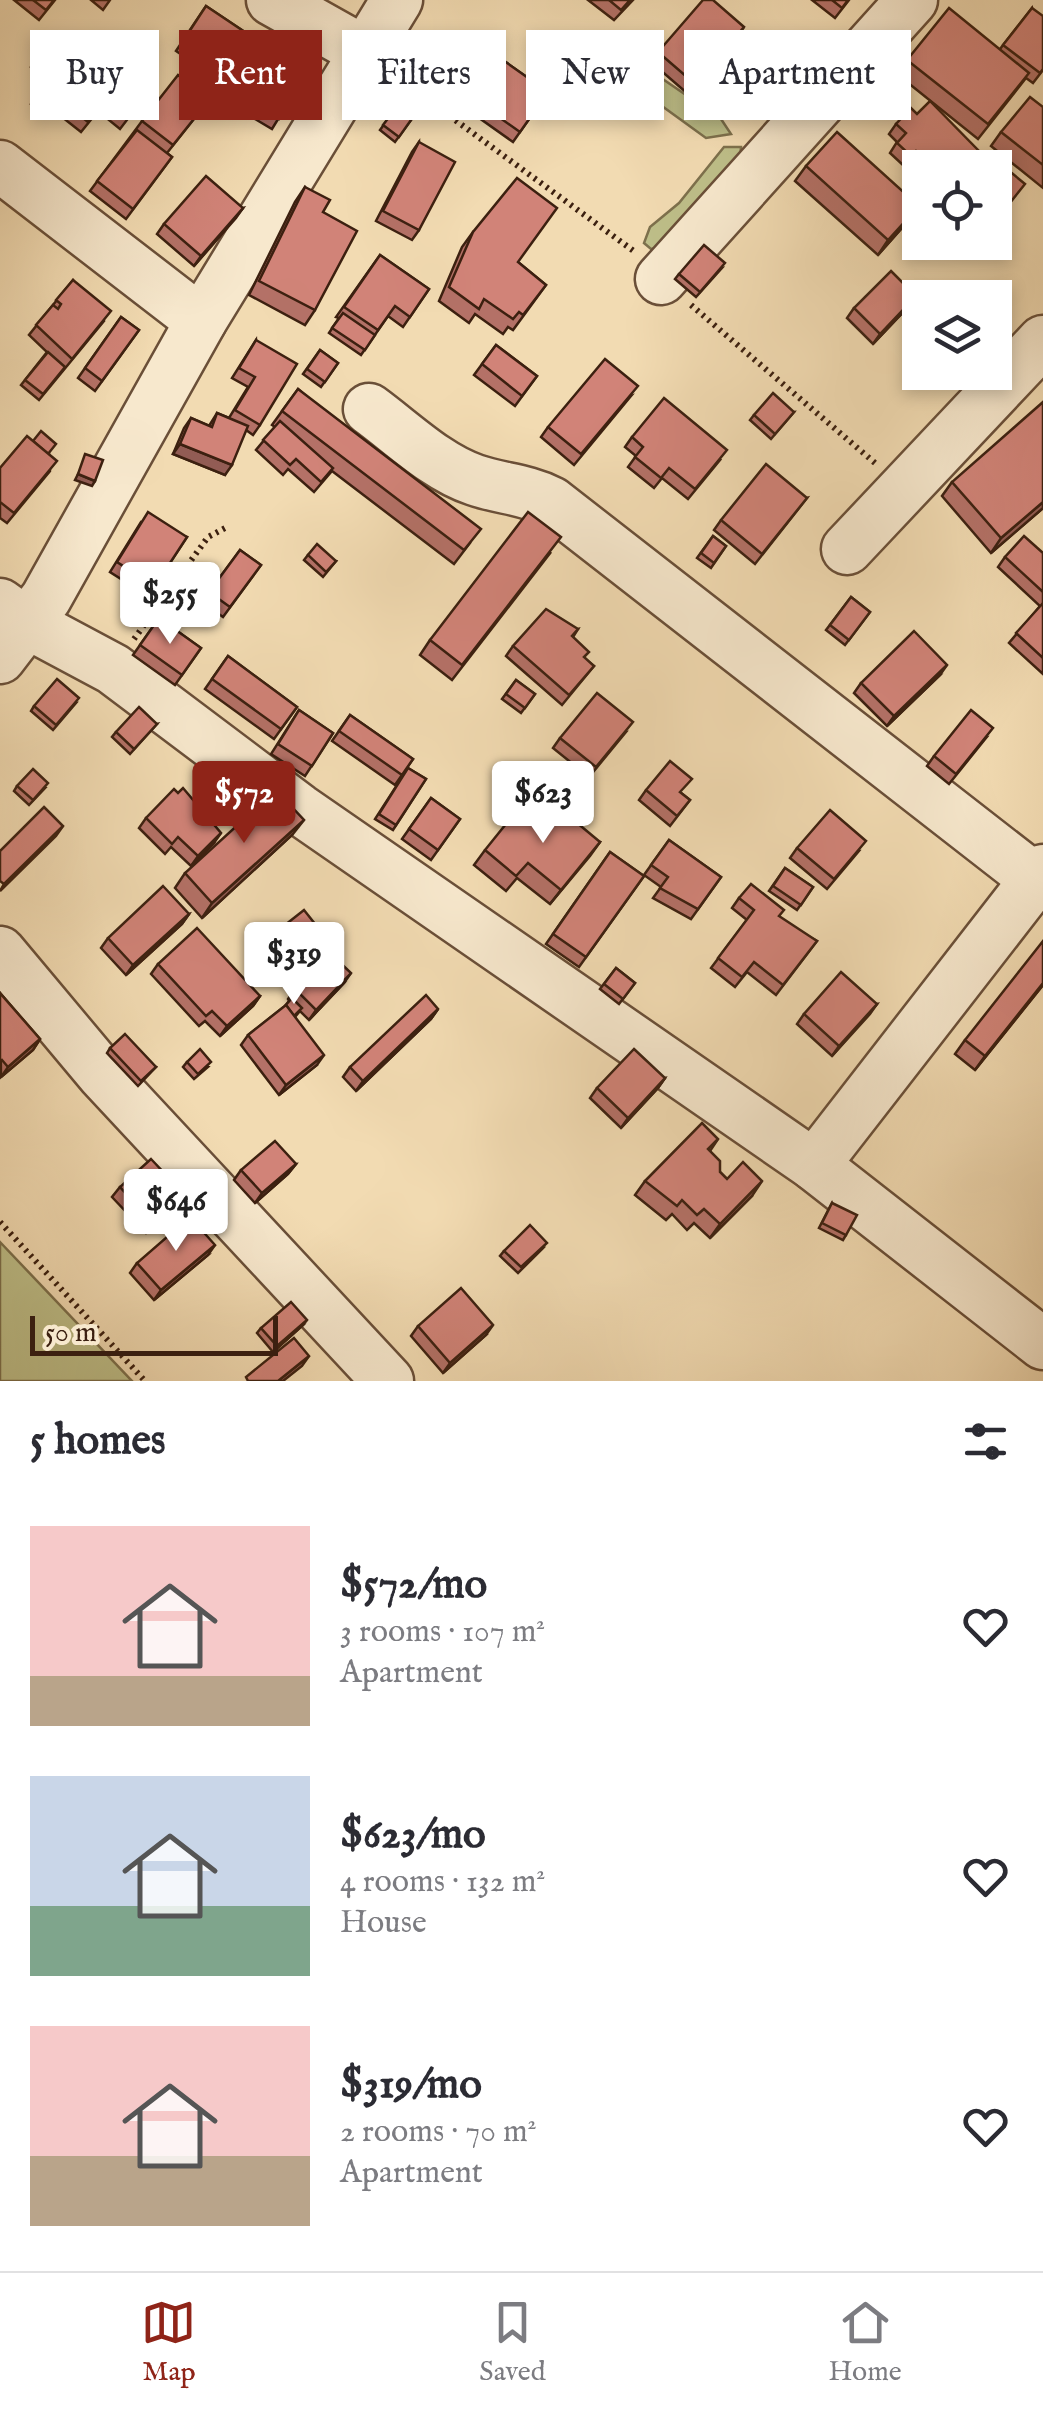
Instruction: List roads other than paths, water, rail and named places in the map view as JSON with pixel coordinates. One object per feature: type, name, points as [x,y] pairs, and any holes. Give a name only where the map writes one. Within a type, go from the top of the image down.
[{"type":"street","points":[[272,0],[342,40]]},
{"type":"street","points":[[376,30],[396,0]]},
{"type":"street","points":[[661,280],[912,0]]},
{"type":"street","points":[[8,628],[46,598],[201,320],[342,84]]},
{"type":"street","points":[[0,166],[201,320]]},
{"type":"street","points":[[847,549],[1043,341]]},
{"type":"street","points":[[369,409],[447,467],[476,480],[526,489],[551,502],[1039,875],[814,1165]]},
{"type":"street","points":[[8,628],[113,669],[299,809],[814,1165],[1043,1344]]},
{"type":"street","points":[[0,952],[102,1075],[388,1381]]}]
